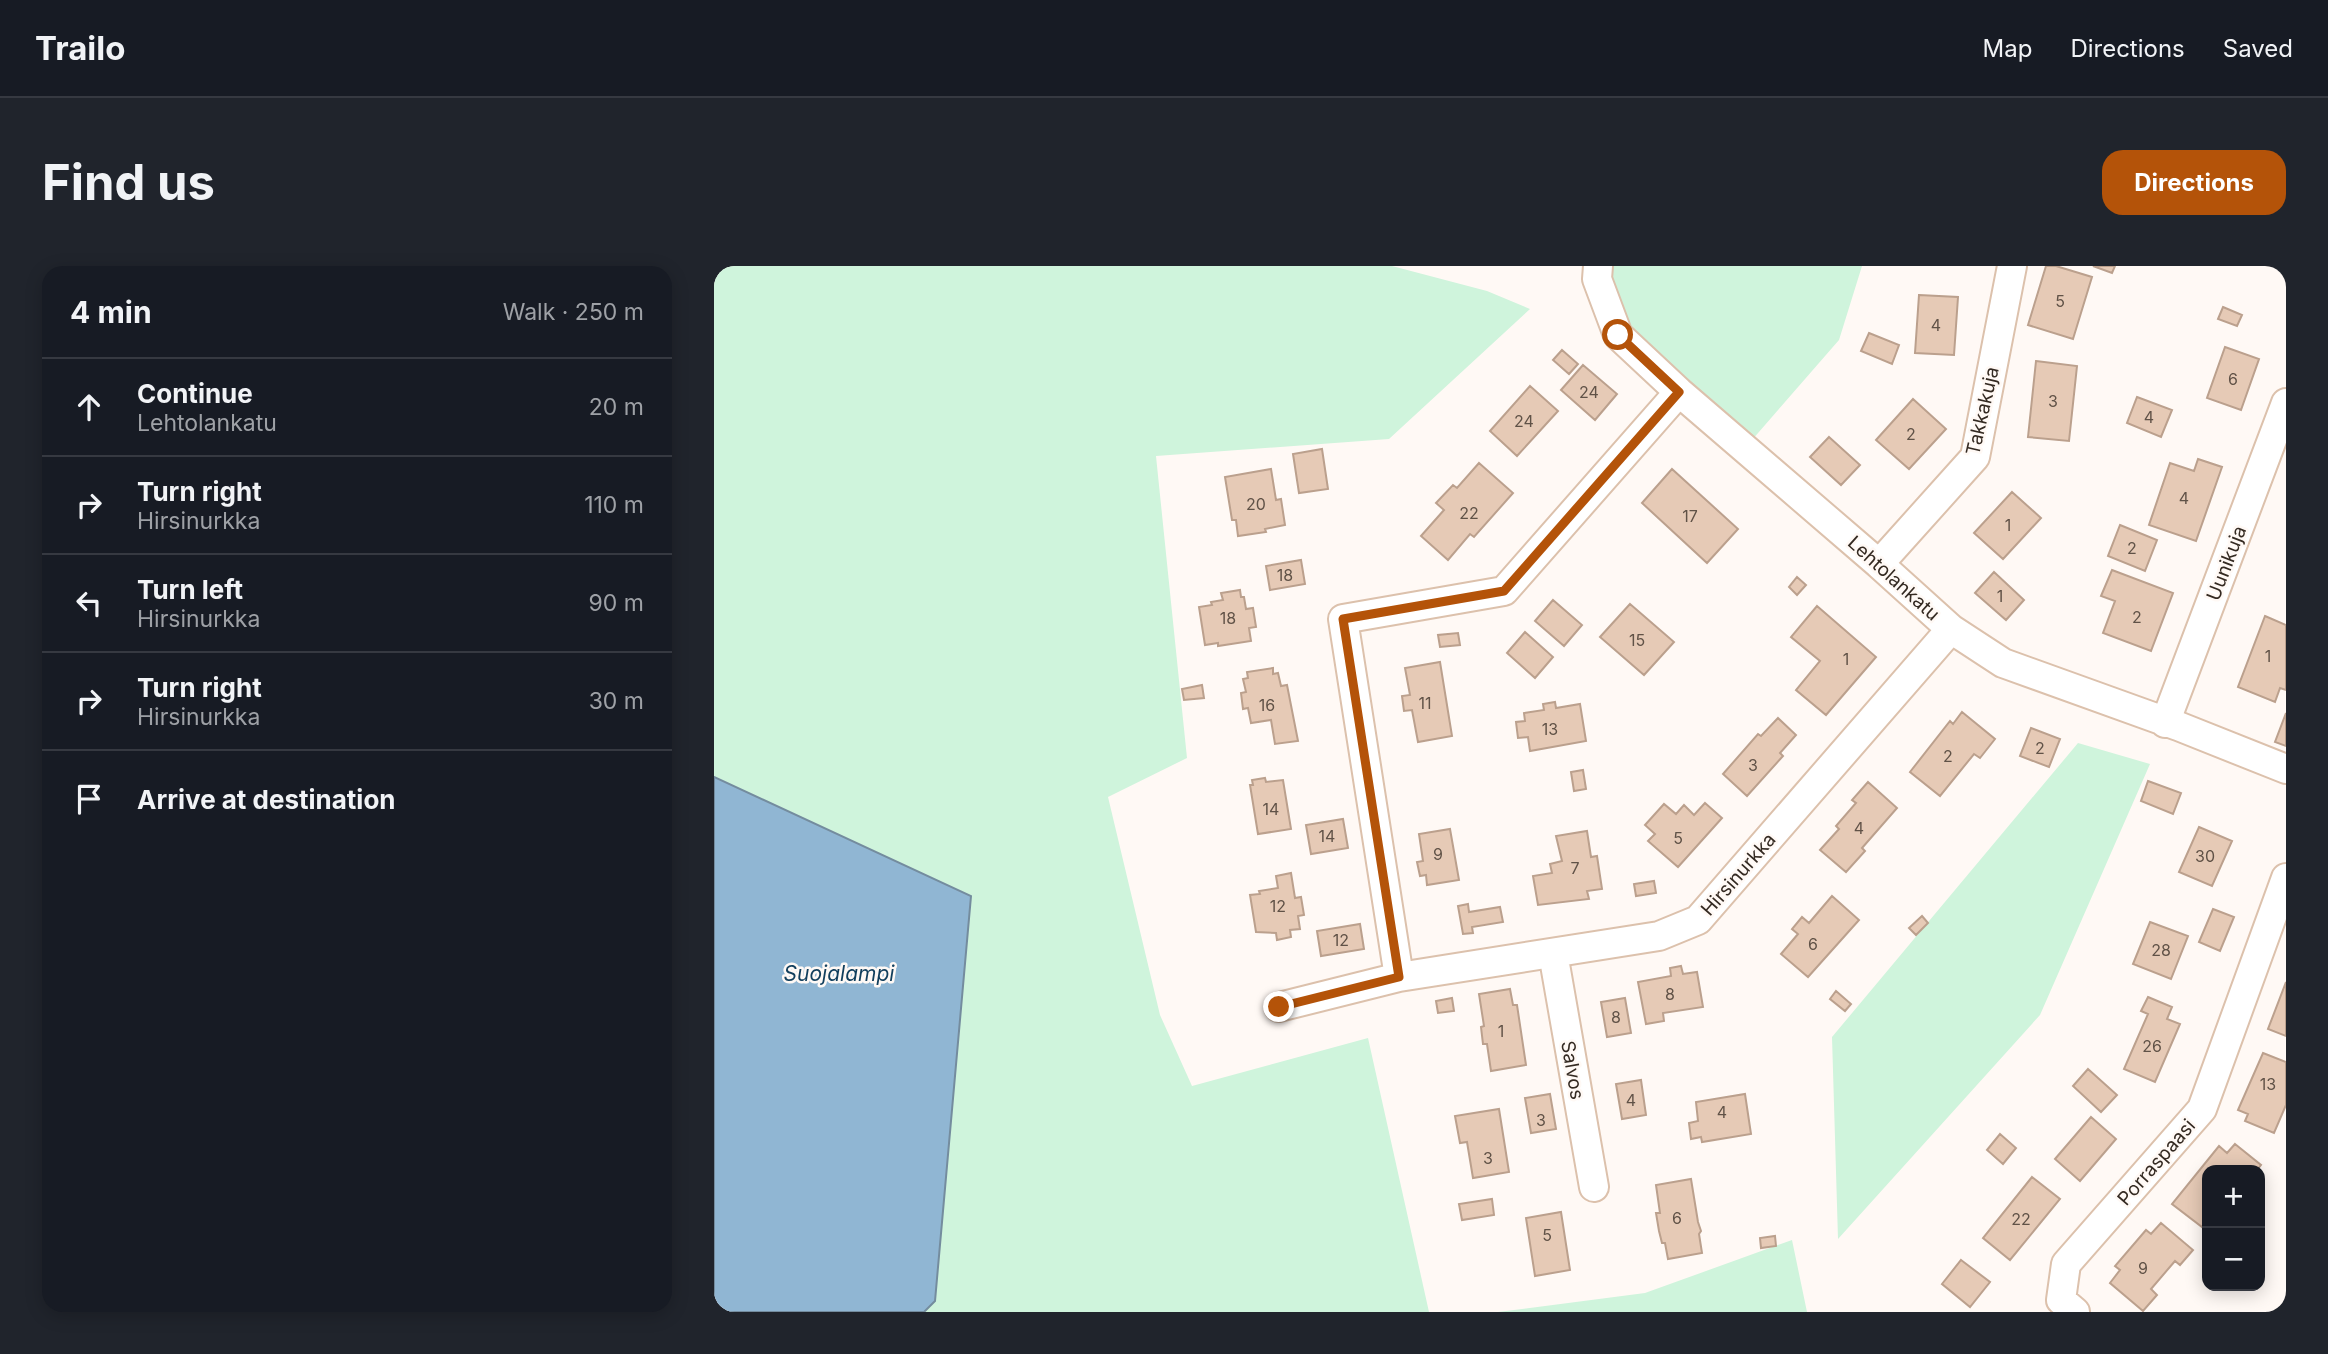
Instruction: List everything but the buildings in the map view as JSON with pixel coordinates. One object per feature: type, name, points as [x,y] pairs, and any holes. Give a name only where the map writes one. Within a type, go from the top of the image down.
[{"type":"street","name":"Lehtolankatu","points":[[1598,266],[1597,279],[1618,335],[1679,392],[1951,629],[2003,663],[2286,769]]},
{"type":"street","name":"Takkakuja","points":[[1879,564],[1975,457],[2012,266]]},
{"type":"street","points":[[1399,977],[1343,619],[1504,591],[1679,392]]},
{"type":"street","name":"Uunikuja","points":[[2165,723],[2286,403]]},
{"type":"street","name":"Hirsinurkka","points":[[1279,1007],[1399,977],[1659,936],[1698,920],[1951,629]]},
{"type":"street","name":"Porraspaasi","points":[[2075,1312],[2061,1300],[2066,1264],[2202,1110],[2286,878]]},
{"type":"street","name":"Salvos","points":[[1553,953],[1594,1187]]},
{"type":"green space","points":[[714,266],[1392,266],[1487,291],[1530,309],[1389,439],[1156,456],[1187,758],[1108,797],[1160,1015],[1192,1086],[1368,1038],[1429,1312],[924,1312],[935,1300],[971,896],[714,777]]},
{"type":"green space","points":[[1598,266],[1862,266],[1839,340],[1745,448],[1618,335]]},
{"type":"green space","points":[[2078,743],[2150,764],[2040,1015],[1838,1239],[1832,1037]]},
{"type":"green space","points":[[1792,1240],[1807,1312],[1498,1312],[1645,1293]]},
{"type":"water","name":"Suojalampi","points":[[714,777],[971,896],[935,1301],[924,1312],[714,1312]]},
{"type":"route","points":[[1279,1007],[1399,977],[1343,619],[1504,591],[1679,392],[1618,335]]}]
